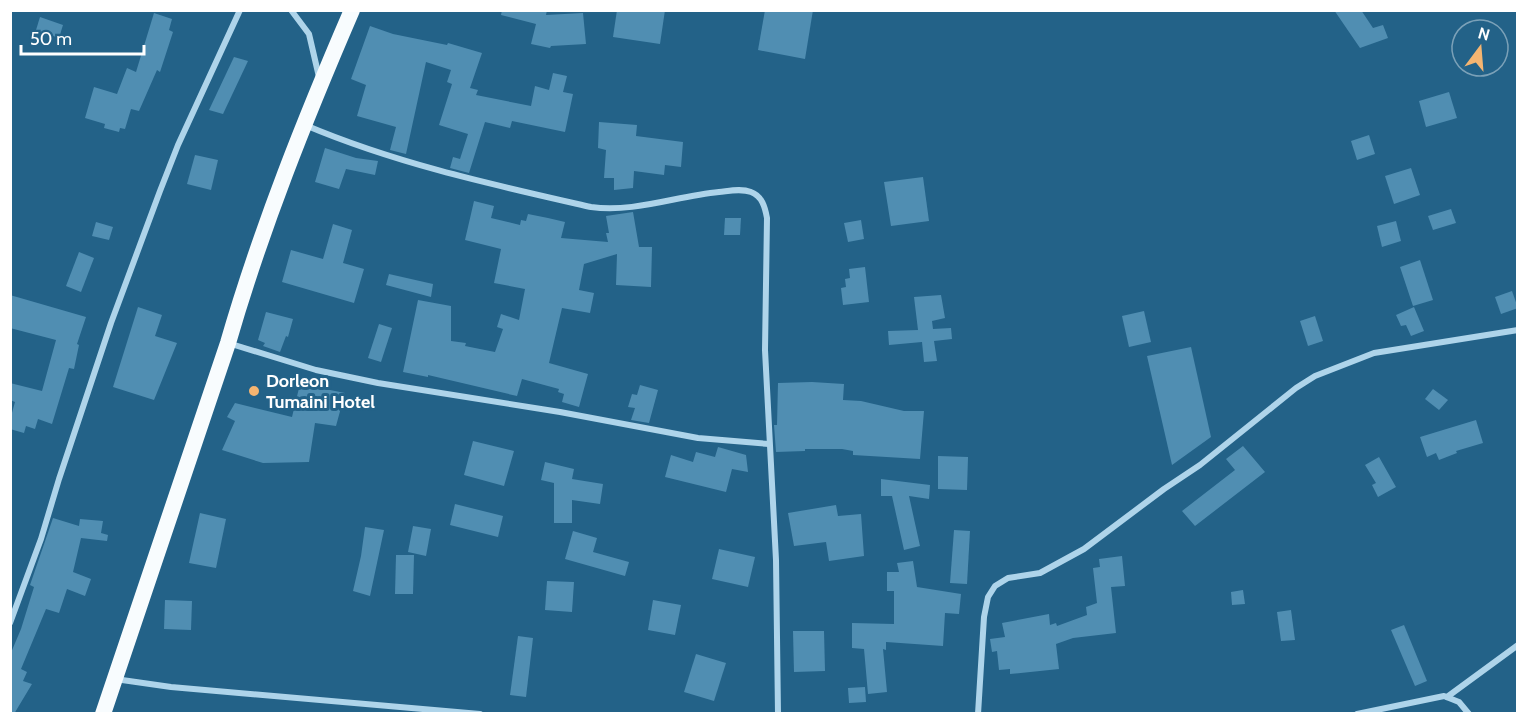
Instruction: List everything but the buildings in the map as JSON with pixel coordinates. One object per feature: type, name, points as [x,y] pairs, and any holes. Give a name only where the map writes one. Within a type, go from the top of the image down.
[{"type":"highway","points":[[103,714],[228,343],[252,263],[304,124],[352,10]]},
{"type":"street","points":[[10,623],[41,539],[111,323],[160,191],[178,145],[240,10]]},
{"type":"street","points":[[291,10],[309,34],[320,84]]},
{"type":"street","points":[[304,124],[334,137],[420,166],[591,207],[640,206],[681,196],[738,190],[754,193],[763,202],[767,218],[765,338],[776,560],[778,714]]},
{"type":"street","points":[[978,714],[984,617],[988,597],[995,586],[1008,578],[1040,573],[1084,549],[1200,465],[1281,400],[1315,376],[1374,353],[1518,330]]},
{"type":"street","points":[[228,343],[316,370],[378,383],[560,412],[698,438],[769,444]]},
{"type":"street","points":[[1448,697],[1518,645]]},
{"type":"street","points":[[115,679],[171,687],[480,714]]},
{"type":"street","points":[[1357,714],[1448,697],[1459,702],[1470,714]]},
{"type":"place","name":"Dorleon Tumaini Hotel","points":[[254,391]]}]
